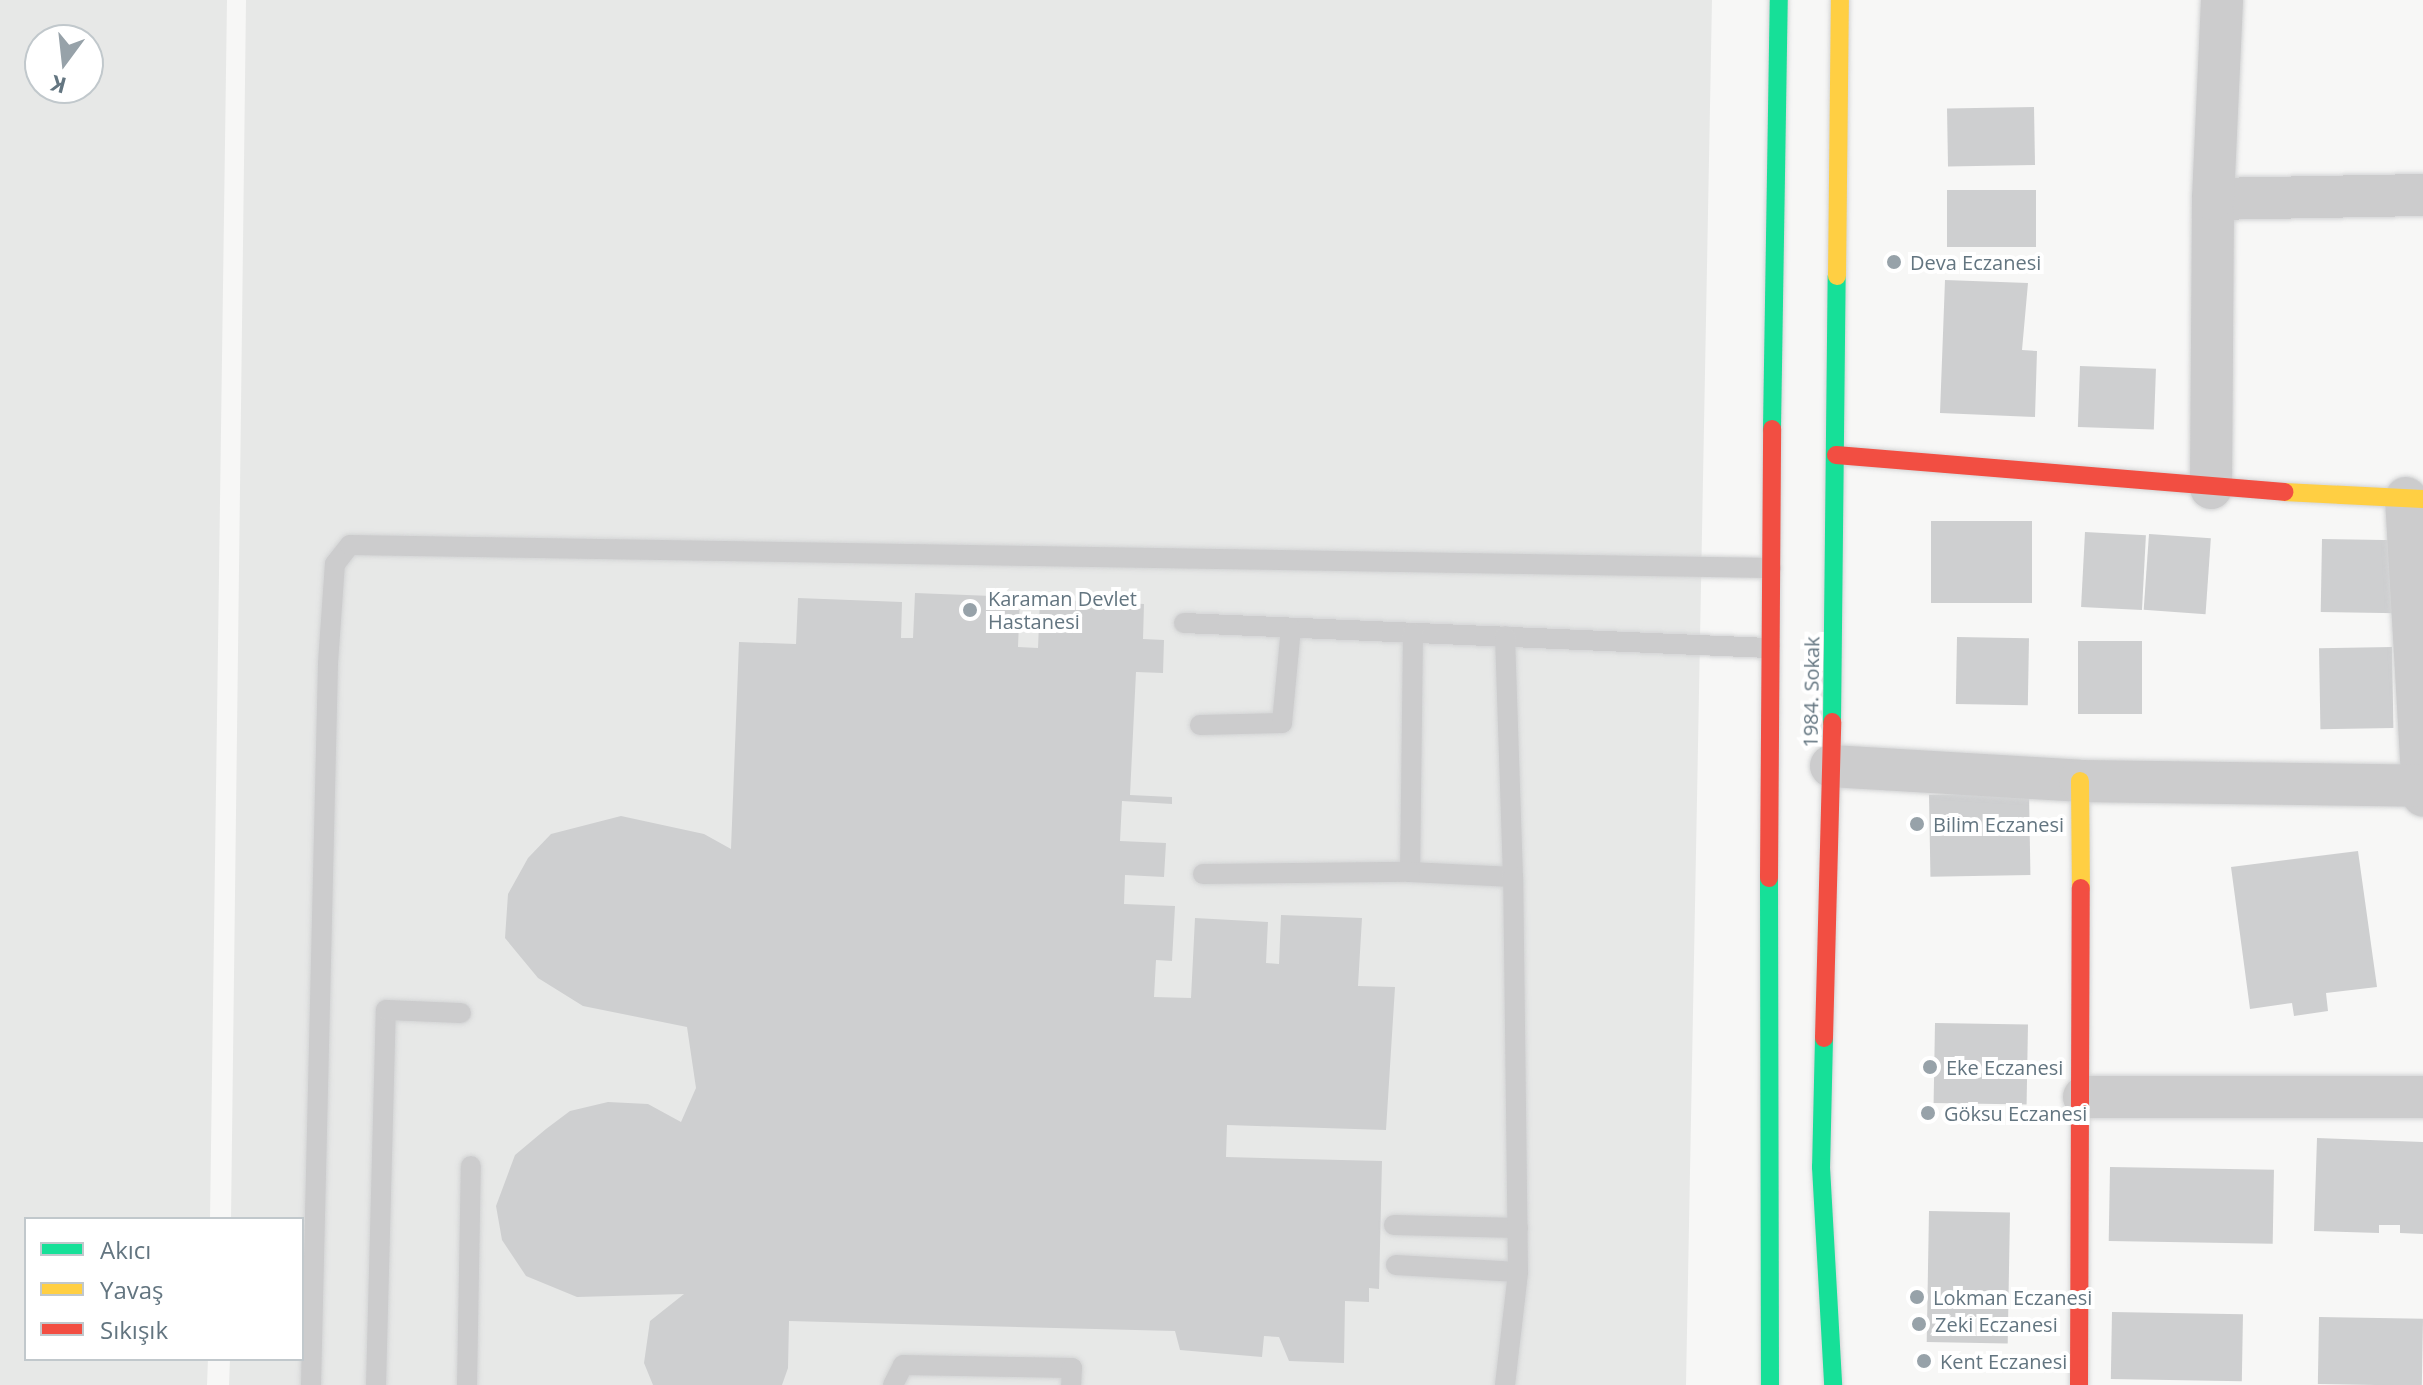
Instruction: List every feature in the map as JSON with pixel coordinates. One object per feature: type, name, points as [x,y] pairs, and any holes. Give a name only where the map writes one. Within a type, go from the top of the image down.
[{"type":"main road","points":[[1770,1385],[1769,648],[1779,0]]},
{"type":"main road","name":"1984. Sokak","points":[[1833,1385],[1821,1167],[1831,766],[1840,0]]},
{"type":"main road","points":[[1836,455],[2211,488],[2414,499]]},
{"type":"main road","points":[[2079,1385],[2084,1097],[2080,781]]},
{"type":"street","points":[[2211,488],[2213,199],[2222,0]]},
{"type":"street","points":[[2213,199],[2423,195]]},
{"type":"street","points":[[2414,499],[2423,796]]},
{"type":"street","points":[[1831,766],[2080,781],[2422,786]]},
{"type":"street","points":[[2084,1097],[2423,1097]]},
{"type":"lane","points":[[311,1385],[328,663],[335,564],[350,545],[1771,568]]},
{"type":"lane","points":[[1184,623],[1769,648]]},
{"type":"lane","points":[[1200,725],[1282,723],[1291,628]]},
{"type":"lane","points":[[1410,872],[1413,633]]},
{"type":"lane","points":[[1505,636],[1513,877],[1518,1228],[1518,1272],[1505,1385]]},
{"type":"lane","points":[[1203,874],[1410,872],[1513,877]]},
{"type":"lane","points":[[376,1385],[386,1010],[461,1013]]},
{"type":"lane","points":[[467,1385],[471,1166]]},
{"type":"lane","points":[[1394,1225],[1518,1228]]},
{"type":"lane","points":[[1396,1265],[1518,1272]]},
{"type":"lane","points":[[893,1385],[903,1365],[1072,1368],[1071,1385]]},
{"type":"shaded area","points":[[0,0],[227,0],[210,1217],[24,1217],[24,1361],[208,1361],[207,1385],[0,1385]]},
{"type":"shaded area","name":"Karaman Devlet Hastanesi","points":[[246,0],[1712,0],[1686,1385],[229,1385],[230,1361],[304,1361],[304,1217],[231,1217]]},
{"type":"building","points":[[2034,107],[2035,165],[1948,167],[1947,109]]},
{"type":"building","points":[[1947,190],[2036,190],[2036,247],[1947,247]]},
{"type":"building","points":[[1945,280],[2028,283],[2022,350],[2037,351],[2035,417],[1940,413]]},
{"type":"building","points":[[2080,366],[2156,369],[2154,430],[2078,427]]},
{"type":"building","points":[[1931,521],[2032,521],[2032,603],[1931,603]]},
{"type":"building","points":[[2085,532],[2146,535],[2142,610],[2081,607]]},
{"type":"building","points":[[2149,534],[2211,538],[2206,614],[2144,610]]},
{"type":"building","points":[[2322,539],[2399,540],[2398,613],[2321,612]]},
{"type":"building","name":"Karaman Devlet Hastanesi","points":[[915,593],[1020,597],[1018,647],[1038,648],[1040,599],[1144,604],[1143,639],[1164,640],[1163,673],[1136,672],[1130,795],[1172,797],[1172,804],[1122,801],[1120,841],[1166,843],[1164,877],[1125,875],[1124,904],[1175,906],[1172,961],[1156,960],[1154,997],[1191,998],[1195,918],[1268,922],[1266,963],[1279,964],[1281,915],[1362,918],[1358,986],[1395,987],[1386,1130],[1227,1125],[1226,1157],[1382,1161],[1379,1289],[1369,1288],[1369,1302],[1345,1301],[1344,1363],[1289,1361],[1279,1337],[1264,1336],[1262,1357],[1180,1350],[1175,1331],[789,1321],[788,1368],[782,1385],[653,1385],[644,1363],[650,1321],[684,1294],[577,1297],[526,1276],[502,1240],[496,1206],[515,1155],[546,1129],[570,1111],[608,1102],[648,1104],[681,1122],[696,1088],[687,1027],[583,1006],[538,978],[505,938],[508,894],[528,858],[551,834],[621,816],[704,834],[731,849],[739,642],[796,644],[798,598],[902,602],[901,638],[913,638]]},
{"type":"building","points":[[1957,637],[2029,638],[2028,705],[1956,704]]},
{"type":"building","points":[[2078,641],[2142,641],[2142,714],[2078,714]]},
{"type":"building","points":[[2392,647],[2393,728],[2320,729],[2319,648]]},
{"type":"building","points":[[2029,793],[2030,875],[1930,877],[1929,795]]},
{"type":"building","points":[[2358,851],[2377,987],[2326,993],[2328,1011],[2294,1016],[2292,1003],[2250,1009],[2231,867]]},
{"type":"building","points":[[1935,1023],[2028,1025],[2027,1105],[1934,1103]]},
{"type":"building","points":[[2317,1138],[2423,1142],[2423,1234],[2400,1233],[2400,1225],[2379,1225],[2379,1233],[2314,1231]]},
{"type":"building","points":[[2110,1167],[2274,1170],[2273,1244],[2109,1241]]},
{"type":"building","points":[[1929,1211],[2010,1212],[2008,1343],[1927,1342]]},
{"type":"building","points":[[2112,1312],[2243,1314],[2242,1381],[2111,1379]]},
{"type":"building","points":[[2319,1317],[2423,1319],[2422,1385],[2318,1384]]},
{"type":"traffic: fast","points":[[1772,429],[1779,0]]},
{"type":"traffic: fast","points":[[1832,722],[1837,276]]},
{"type":"traffic: fast","points":[[1769,878],[1770,1385]]},
{"type":"traffic: fast","points":[[1824,1038],[1821,1167],[1833,1385]]},
{"type":"traffic: slow","points":[[1837,276],[1840,0]]},
{"type":"traffic: slow","points":[[2284,492],[2423,499]]},
{"type":"traffic: slow","points":[[2080,781],[2081,888]]},
{"type":"traffic: jam","points":[[1769,878],[1772,429]]},
{"type":"traffic: jam","points":[[1836,455],[2284,492]]},
{"type":"traffic: jam","points":[[1824,1038],[1832,722]]},
{"type":"traffic: jam","points":[[2079,1385],[2081,888]]},
{"type":"place","name":"Deva Eczanesi","points":[[1894,262]]},
{"type":"place","name":"Karaman Devlet Hastanesi","points":[[970,610]]},
{"type":"place","name":"Bilim Eczanesi","points":[[1917,824]]},
{"type":"place","name":"Eke Eczanesi","points":[[1930,1067]]},
{"type":"place","name":"Göksu Eczanesi","points":[[1928,1113]]},
{"type":"place","name":"Lokman Eczanesi","points":[[1917,1297]]},
{"type":"place","name":"Zeki Eczanesi","points":[[1919,1324]]},
{"type":"place","name":"Kent Eczanesi","points":[[1924,1361]]}]
